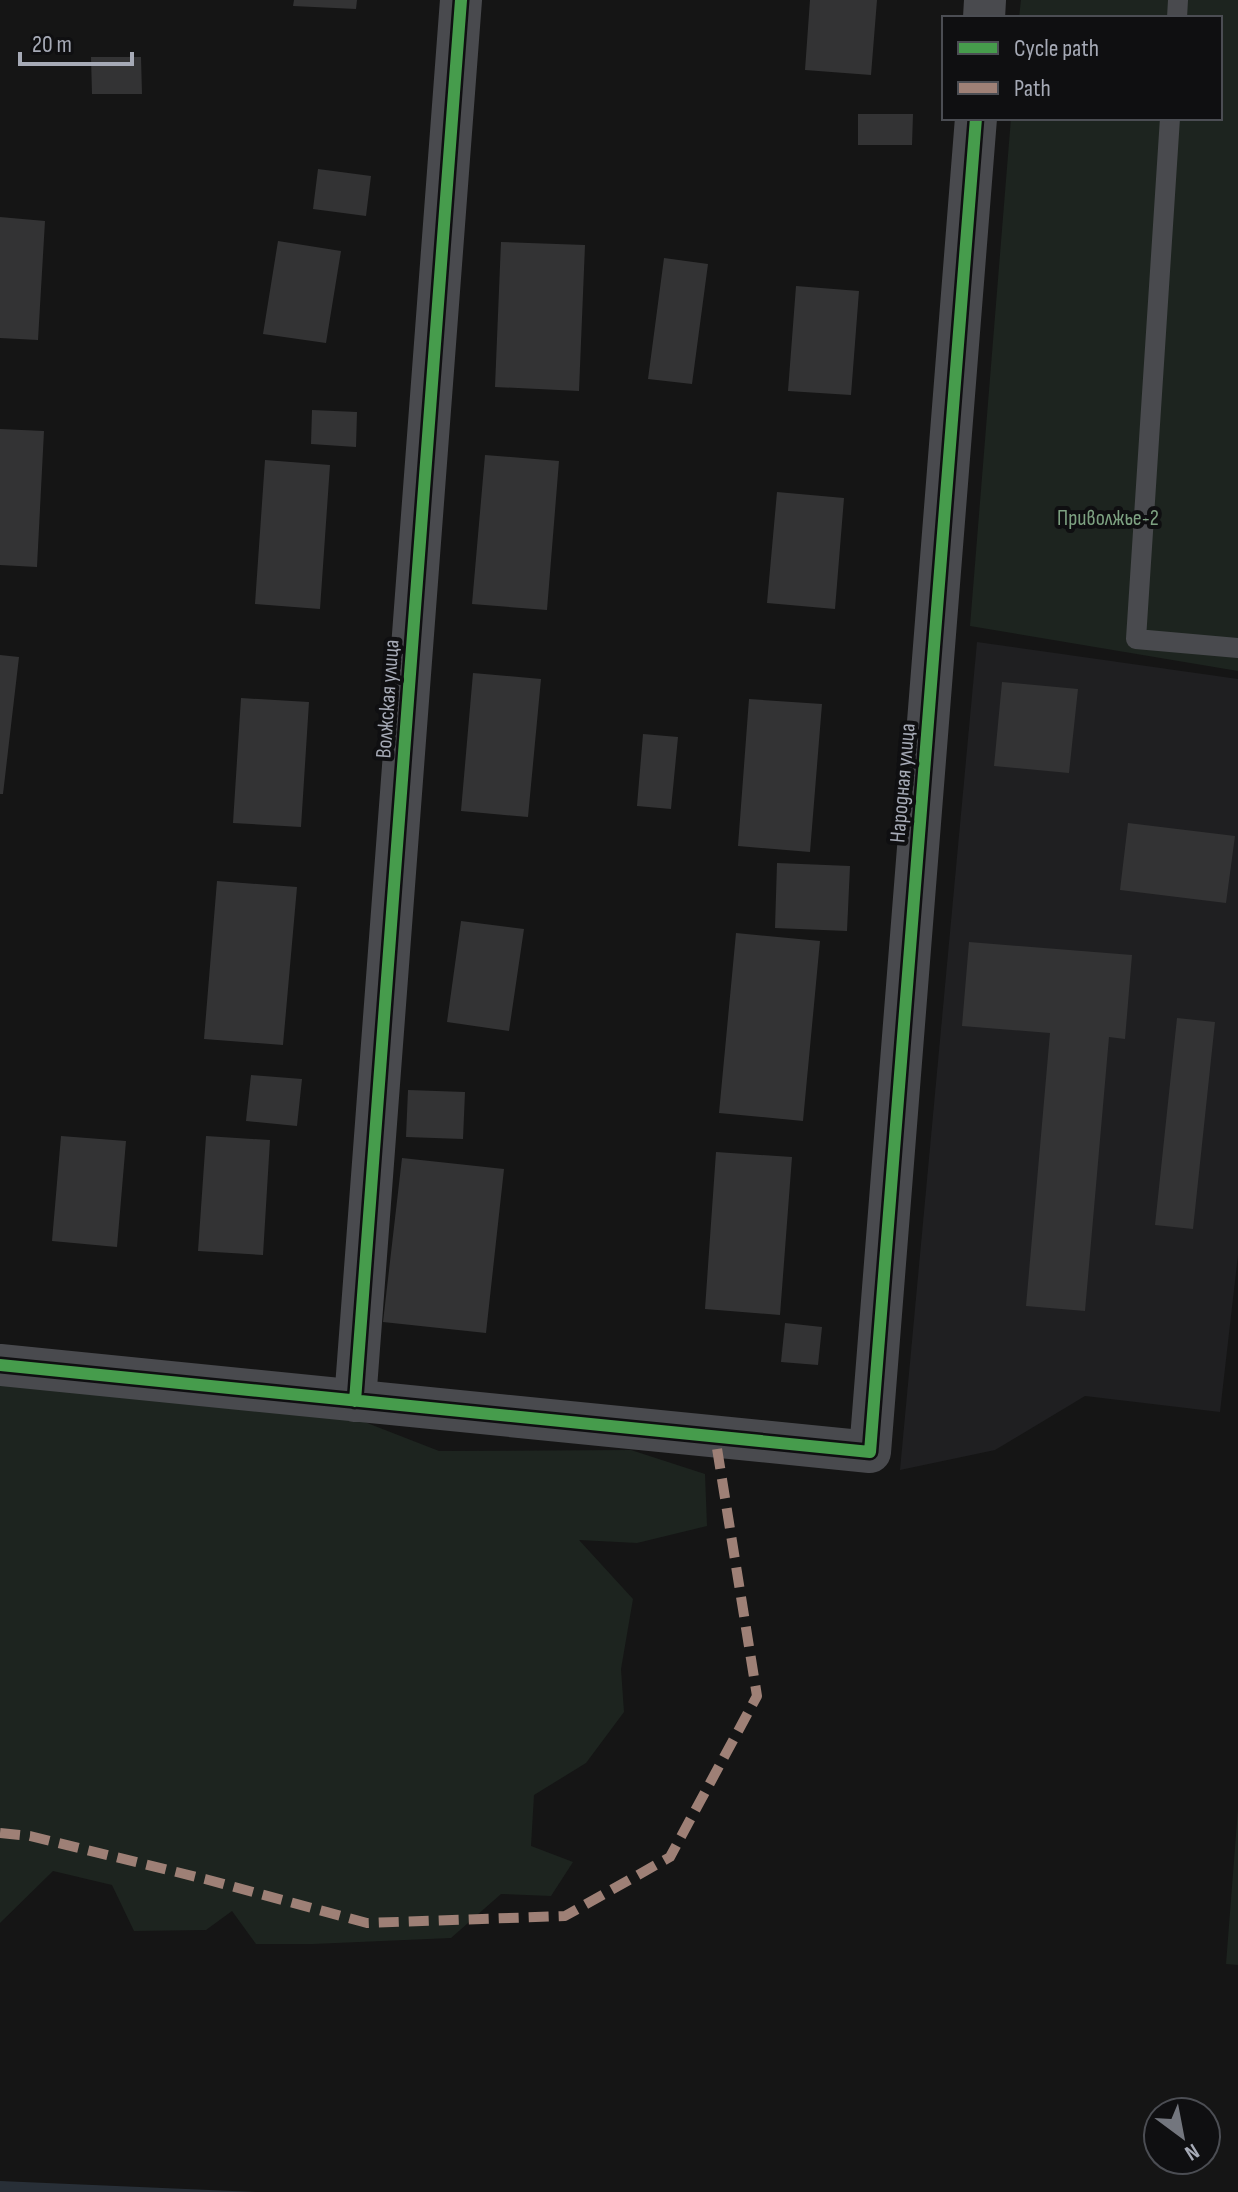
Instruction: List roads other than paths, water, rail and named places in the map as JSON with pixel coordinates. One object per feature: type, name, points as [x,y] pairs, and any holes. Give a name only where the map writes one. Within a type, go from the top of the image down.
[{"type":"street","name":"Волжская улица","points":[[355,1401],[461,0]]},
{"type":"street","name":"Народная улица","points":[[355,1401],[870,1452],[976,120]]},
{"type":"street","points":[[0,1365],[355,1401]]},
{"type":"lane","points":[[1170,120],[1136,639],[1238,648]]},
{"type":"park label","name":"Приволжье-2","points":[[1108,518]]}]
